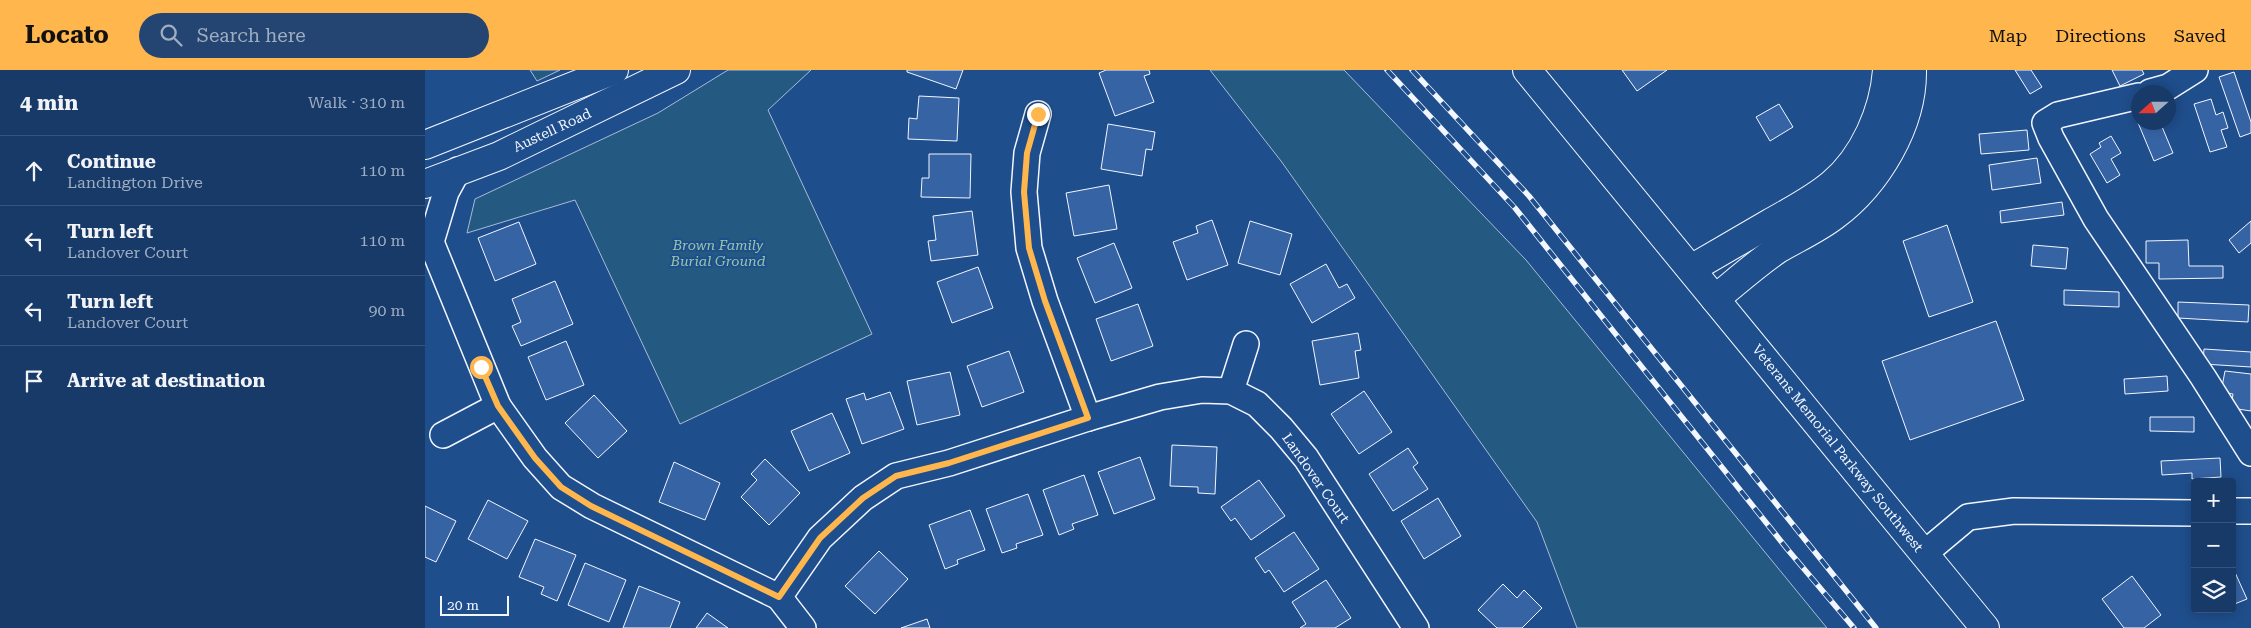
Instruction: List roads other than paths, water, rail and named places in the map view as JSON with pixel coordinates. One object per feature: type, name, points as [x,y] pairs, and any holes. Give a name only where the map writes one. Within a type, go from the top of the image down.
[{"type":"main road","points":[[425,145],[614,70]]},
{"type":"main road","name":"Austell Road","points":[[425,184],[499,156],[676,70]]},
{"type":"main road","name":"Veterans Memorial Parkway Southwest","points":[[1527,70],[1985,628]]},
{"type":"main road","points":[[1691,269],[1794,210],[1832,184],[1856,156],[1866,139],[1881,104],[1887,70]]},
{"type":"main road","points":[[1715,299],[1766,258],[1833,217],[1852,202],[1872,177],[1894,142],[1909,101],[1912,70]]},
{"type":"street","points":[[2172,85],[2195,70]]},
{"type":"street","points":[[2131,98],[2058,115],[2050,118],[2045,123],[2051,138],[2096,219],[2203,377],[2251,453]]},
{"type":"street","points":[[1038,114],[1027,153],[1024,192],[1029,248],[1045,301],[1088,418]]},
{"type":"street","points":[[458,170],[446,192],[428,241],[498,406],[535,458],[561,487],[591,506],[779,597],[803,628]]},
{"type":"street","points":[[1231,391],[1246,344]]},
{"type":"street","name":"Landover Court","points":[[779,597],[820,538],[863,498],[896,476],[949,463],[1160,397],[1202,390],[1231,391],[1257,404],[1281,428],[1306,458],[1416,628]]},
{"type":"street","points":[[443,435],[498,406]]},
{"type":"street","points":[[1925,553],[1968,517],[2014,511],[2191,513]]},
{"type":"street","points":[[2236,511],[2251,511]]},
{"type":"railway","points":[[1387,70],[1515,208],[1788,550],[1854,628]]},
{"type":"railway","points":[[1412,70],[1529,196],[1876,628]]},
{"type":"park label","name":"Brown Family Burial Ground","points":[[718,254]]}]
